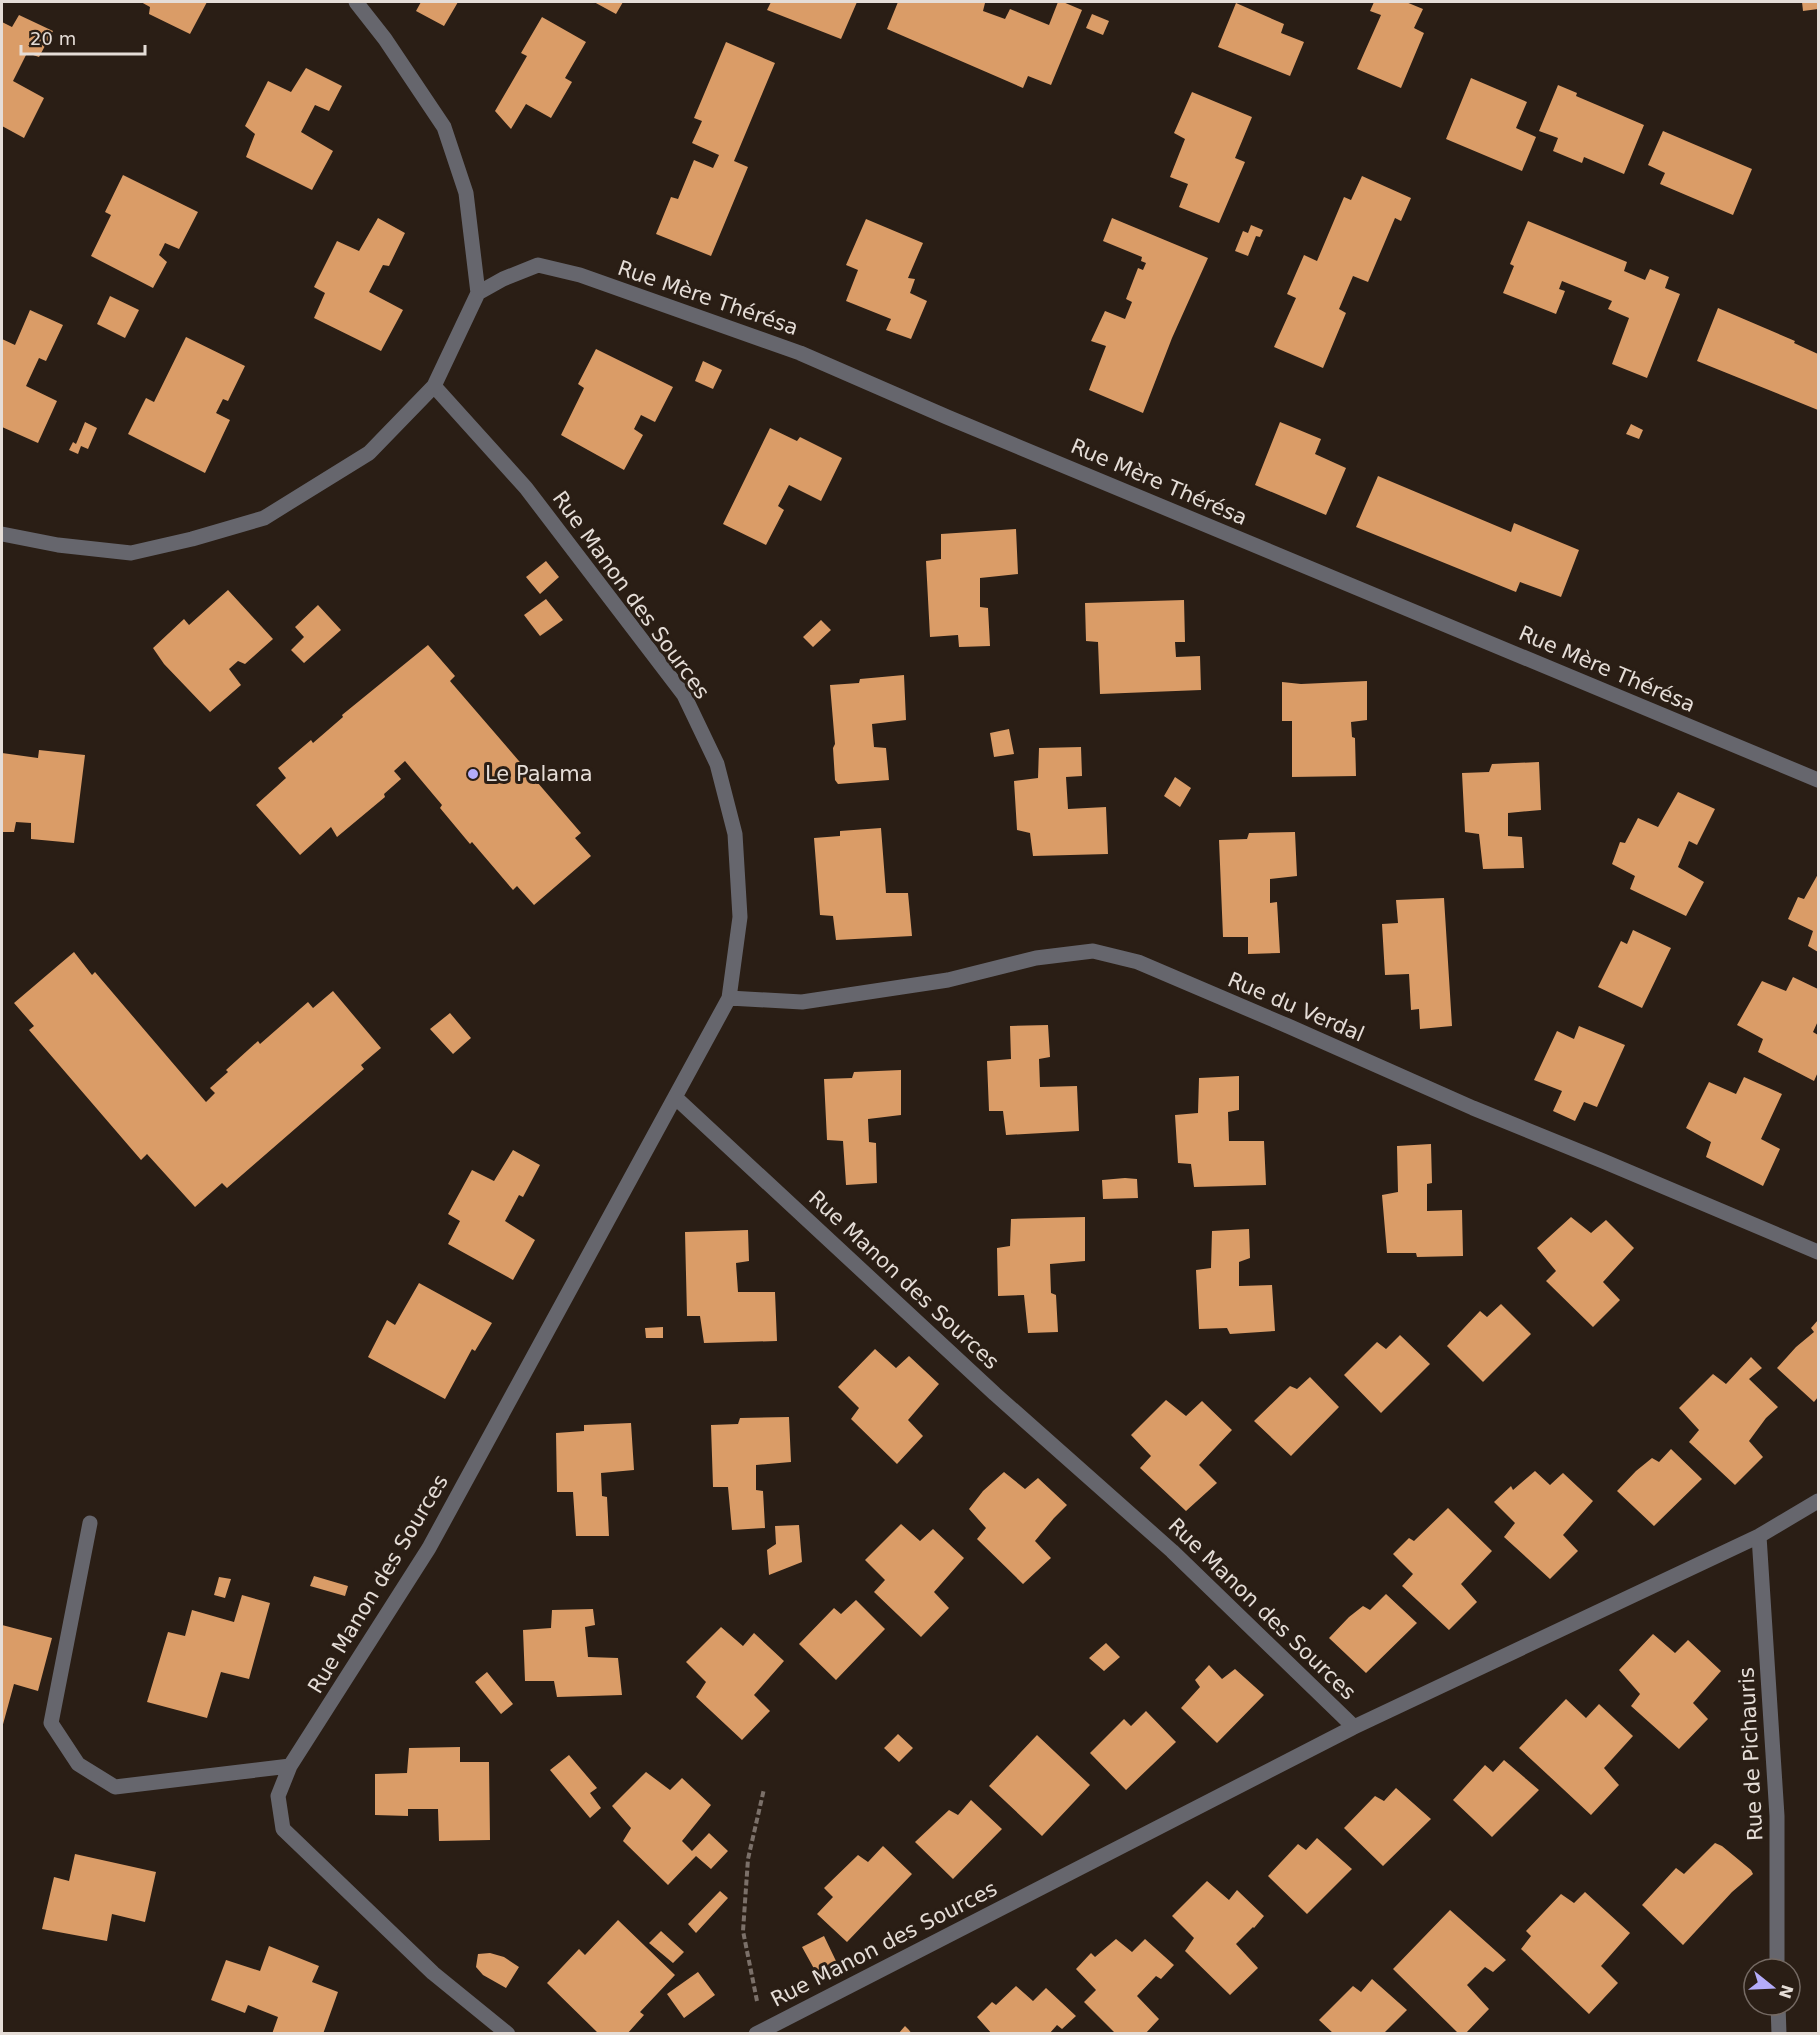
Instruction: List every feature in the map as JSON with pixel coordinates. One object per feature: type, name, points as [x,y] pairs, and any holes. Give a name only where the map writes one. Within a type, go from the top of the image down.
[{"type":"street","points":[[2,534],[58,545],[131,552],[192,539],[264,518],[369,453],[434,386],[478,293],[466,193],[444,127],[385,39],[356,2]]},
{"type":"street","name":"Rue Mère Thérésa","points":[[478,293],[503,279],[538,266],[580,275],[801,353],[947,417],[1818,780]]},
{"type":"street","name":"Rue Manon des Sources","points":[[434,386],[526,488],[684,695],[717,764],[735,834],[740,917],[729,998],[429,1548],[290,1766],[278,1796],[283,1829],[433,1973],[508,2034]]},
{"type":"street","name":"Rue du Verdal","points":[[729,998],[802,1002],[948,980],[1036,958],[1092,951],[1138,962],[1473,1108],[1818,1252]]},
{"type":"street","name":"Rue Manon des Sources","points":[[676,1098],[995,1394],[1172,1551],[1354,1727],[759,2032]]},
{"type":"street","points":[[1354,1727],[1759,1536],[1818,1501]]},
{"type":"street","points":[[90,1523],[51,1724],[78,1764],[115,1787],[290,1766]]},
{"type":"street","name":"Rue de Pichauris","points":[[1759,1536],[1776,1816],[1777,1957]]},
{"type":"street","points":[[1778,2017],[1779,2034]]},
{"type":"path","name":"Rue Manon des Sources","points":[[759,2032],[743,1931],[748,1859],[764,1789]]},
{"type":"building","points":[[141,2],[207,2],[190,34],[149,14],[150,7]]},
{"type":"building","points":[[421,2],[458,2],[444,26],[416,11]]},
{"type":"building","points":[[594,2],[623,2],[616,14]]},
{"type":"building","points":[[771,2],[857,2],[841,39],[767,10]]},
{"type":"building","points":[[898,2],[982,2],[985,3],[983,11],[1005,19],[1010,9],[1049,25],[1058,2],[1082,10],[1051,85],[1028,76],[1023,88],[887,29]]},
{"type":"building","points":[[1374,2],[1406,2],[1423,9],[1414,28],[1424,33],[1401,88],[1357,69],[1381,15],[1370,11]]},
{"type":"building","points":[[1802,2],[1818,2],[1818,9],[1803,11]]},
{"type":"building","points":[[1236,3],[1284,24],[1281,33],[1304,42],[1290,76],[1218,47]]},
{"type":"building","points":[[1092,14],[1109,21],[1103,35],[1086,28]]},
{"type":"building","points":[[19,15],[53,31],[39,57],[27,53],[13,81],[44,98],[24,138],[2,126],[2,22],[12,27]]},
{"type":"building","points":[[542,17],[586,42],[565,78],[572,82],[551,118],[526,104],[511,129],[495,111],[527,56],[521,53]]},
{"type":"building","points":[[726,42],[775,63],[734,161],[748,167],[711,256],[656,234],[671,197],[678,199],[694,160],[713,168],[719,155],[692,143],[702,121],[694,118]]},
{"type":"building","points":[[306,68],[342,86],[329,111],[315,105],[301,132],[333,151],[312,190],[246,157],[255,134],[245,126],[268,81],[291,92]]},
{"type":"building","points":[[1471,78],[1527,102],[1516,128],[1536,137],[1522,171],[1446,139]]},
{"type":"building","points":[[1558,85],[1577,93],[1576,96],[1644,125],[1624,174],[1584,157],[1582,163],[1553,151],[1558,138],[1539,131]]},
{"type":"building","points":[[1192,92],[1252,117],[1235,158],[1245,162],[1219,223],[1179,207],[1188,184],[1170,177],[1185,139],[1174,133]]},
{"type":"building","points":[[1663,131],[1752,169],[1733,215],[1660,184],[1665,173],[1648,165]]},
{"type":"building","points":[[123,175],[198,212],[179,249],[165,243],[159,255],[167,262],[153,288],[91,256],[111,215],[105,212]]},
{"type":"building","points":[[1362,176],[1411,198],[1401,221],[1395,218],[1368,282],[1353,276],[1339,309],[1346,313],[1323,368],[1274,347],[1296,298],[1287,294],[1304,255],[1317,261],[1344,197],[1351,200]]},
{"type":"building","points":[[378,218],[405,233],[389,266],[383,265],[369,292],[403,310],[381,351],[314,318],[325,293],[314,287],[337,241],[359,251]]},
{"type":"building","points":[[1112,218],[1208,258],[1172,338],[1143,413],[1089,390],[1106,346],[1091,341],[1105,311],[1125,319],[1132,302],[1126,299],[1138,268],[1143,270],[1146,263],[1141,261],[1142,257],[1103,241]]},
{"type":"building","points":[[866,219],[923,243],[908,278],[915,279],[910,293],[927,301],[911,339],[886,330],[891,319],[846,301],[858,270],[846,265]]},
{"type":"building","points":[[1528,221],[1627,262],[1624,271],[1645,280],[1650,269],[1669,277],[1665,288],[1680,294],[1647,378],[1612,364],[1629,318],[1608,309],[1612,301],[1562,281],[1559,289],[1565,291],[1556,314],[1503,293],[1514,266],[1510,264]]},
{"type":"building","points":[[1251,225],[1263,230],[1260,237],[1256,236],[1248,256],[1235,251],[1243,231],[1248,233]]},
{"type":"building","points":[[110,296],[139,310],[125,338],[97,324]]},
{"type":"building","points":[[1718,308],[1795,341],[1794,343],[1818,354],[1818,410],[1697,361]]},
{"type":"building","points":[[30,310],[63,325],[46,361],[39,358],[26,386],[57,401],[38,443],[2,427],[2,339],[15,345]]},
{"type":"building","points":[[186,337],[245,366],[228,401],[223,399],[216,413],[230,420],[205,473],[128,434],[146,398],[154,402]]},
{"type":"building","points":[[596,349],[673,387],[655,422],[641,415],[634,429],[643,435],[624,470],[561,435],[584,388],[578,384]]},
{"type":"building","points":[[703,361],[722,370],[713,389],[695,381]]},
{"type":"building","points":[[85,422],[97,428],[88,449],[81,446],[78,454],[69,450],[73,442],[76,444]]},
{"type":"building","points":[[1280,422],[1321,439],[1315,454],[1346,468],[1326,515],[1255,485]]},
{"type":"building","points":[[1631,424],[1643,430],[1639,439],[1626,434]]},
{"type":"building","points":[[770,428],[797,441],[800,437],[842,458],[821,501],[789,485],[778,506],[784,510],[766,545],[723,524]]},
{"type":"building","points":[[1378,476],[1511,532],[1514,523],[1579,550],[1561,597],[1520,582],[1516,592],[1356,527]]},
{"type":"building","points":[[1016,529],[1018,574],[980,578],[980,607],[988,608],[990,646],[959,647],[958,635],[930,637],[926,561],[941,559],[941,534]]},
{"type":"building","points":[[546,561],[559,577],[540,594],[526,577]]},
{"type":"building","points":[[228,590],[273,639],[245,664],[238,661],[229,669],[241,685],[210,712],[164,664],[153,648],[184,619],[189,625]]},
{"type":"building","points":[[546,599],[563,620],[540,636],[524,615]]},
{"type":"building","points":[[1184,600],[1185,642],[1175,642],[1176,657],[1200,656],[1201,690],[1100,694],[1098,642],[1086,641],[1085,603]]},
{"type":"building","points":[[318,605],[341,630],[304,663],[291,650],[304,637],[295,627]]},
{"type":"building","points":[[821,620],[831,630],[813,647],[803,637]]},
{"type":"building","name":"Le Palama","points":[[428,645],[455,676],[450,681],[581,833],[575,838],[591,856],[534,905],[517,886],[513,890],[472,842],[470,844],[440,808],[442,805],[405,761],[394,771],[401,779],[384,794],[385,797],[337,837],[331,827],[300,855],[256,805],[286,778],[278,768],[311,740],[313,743],[343,717],[342,715]]},
{"type":"building","points":[[904,675],[906,720],[872,724],[874,747],[886,748],[889,780],[838,784],[835,780],[833,748],[835,744],[830,685],[859,683],[860,679]]},
{"type":"building","points":[[1367,681],[1367,720],[1351,722],[1352,737],[1355,738],[1356,776],[1292,777],[1292,721],[1282,721],[1282,682],[1301,684]]},
{"type":"building","points":[[1009,729],[1014,754],[994,757],[990,733]]},
{"type":"building","points":[[1081,747],[1082,776],[1066,777],[1068,809],[1106,807],[1108,854],[1033,856],[1030,833],[1017,830],[1014,781],[1038,778],[1039,748]]},
{"type":"building","points":[[39,750],[85,755],[74,843],[31,839],[31,823],[16,822],[14,832],[2,832],[2,753],[38,758]]},
{"type":"building","points":[[1539,762],[1541,810],[1508,813],[1508,836],[1522,837],[1524,868],[1483,869],[1479,834],[1465,832],[1462,773],[1489,772],[1492,764]]},
{"type":"building","points":[[1175,777],[1191,788],[1180,807],[1164,796]]},
{"type":"building","points":[[1678,792],[1715,809],[1697,845],[1689,841],[1678,867],[1704,882],[1686,916],[1630,889],[1635,876],[1612,864],[1620,842],[1625,843],[1638,818],[1658,827]]},
{"type":"building","points":[[881,828],[886,893],[908,893],[912,936],[836,940],[833,916],[820,915],[814,838],[840,836],[840,831]]},
{"type":"building","points":[[1295,832],[1297,876],[1270,879],[1270,903],[1277,902],[1280,953],[1248,954],[1248,937],[1223,937],[1219,840],[1247,839],[1249,833]]},
{"type":"building","points":[[1818,874],[1818,952],[1808,946],[1813,931],[1788,919],[1798,897],[1804,899]]},
{"type":"building","points":[[1444,898],[1452,1026],[1420,1029],[1419,1009],[1411,1010],[1409,974],[1385,975],[1382,924],[1398,923],[1396,900]]},
{"type":"building","points":[[1633,930],[1671,948],[1642,1008],[1598,987],[1621,941],[1627,944]]},
{"type":"building","points":[[74,952],[92,975],[95,972],[206,1102],[215,1093],[210,1088],[258,1041],[260,1044],[308,1002],[313,1008],[333,991],[381,1048],[361,1065],[364,1069],[227,1188],[222,1183],[195,1207],[147,1154],[141,1160],[29,1030],[34,1026],[14,1003]]},
{"type":"building","points":[[1793,977],[1818,989],[1818,1021],[1813,1032],[1818,1035],[1818,1072],[1814,1081],[1758,1052],[1763,1039],[1737,1025],[1762,981],[1786,991]]},
{"type":"building","points":[[450,1013],[471,1038],[453,1054],[430,1029]]},
{"type":"building","points":[[1048,1025],[1050,1057],[1039,1059],[1040,1087],[1077,1086],[1079,1131],[1006,1135],[1003,1111],[989,1111],[987,1061],[1011,1059],[1010,1026]]},
{"type":"building","points":[[1579,1026],[1625,1045],[1597,1107],[1584,1102],[1575,1121],[1553,1111],[1562,1091],[1534,1080],[1557,1031],[1574,1039]]},
{"type":"building","points":[[901,1070],[901,1115],[868,1119],[869,1142],[876,1143],[877,1183],[846,1185],[843,1141],[827,1140],[824,1079],[852,1078],[854,1072]]},
{"type":"building","points":[[1239,1076],[1239,1110],[1228,1112],[1229,1141],[1264,1141],[1266,1185],[1194,1187],[1191,1164],[1178,1163],[1175,1115],[1198,1113],[1199,1078]]},
{"type":"building","points":[[1744,1077],[1782,1094],[1761,1139],[1780,1149],[1763,1186],[1706,1157],[1711,1142],[1686,1128],[1709,1082],[1736,1094]]},
{"type":"building","points":[[1431,1144],[1432,1183],[1427,1184],[1427,1211],[1462,1210],[1463,1256],[1417,1257],[1416,1253],[1387,1253],[1382,1195],[1398,1192],[1397,1146]]},
{"type":"building","points":[[513,1150],[540,1165],[523,1197],[519,1195],[505,1221],[535,1240],[513,1280],[448,1244],[460,1221],[448,1214],[472,1170],[494,1181]]},
{"type":"building","points":[[1137,1179],[1138,1198],[1103,1199],[1102,1180]]},
{"type":"building","points":[[1085,1217],[1085,1261],[1050,1264],[1051,1293],[1056,1295],[1058,1332],[1028,1333],[1024,1295],[998,1296],[997,1248],[1010,1246],[1011,1219]]},
{"type":"building","points":[[1571,1217],[1591,1233],[1606,1220],[1634,1248],[1603,1282],[1620,1300],[1593,1327],[1546,1281],[1556,1271],[1537,1248]]},
{"type":"building","points":[[1249,1229],[1250,1258],[1239,1262],[1239,1286],[1272,1285],[1275,1331],[1230,1334],[1227,1328],[1199,1329],[1196,1270],[1211,1268],[1212,1231]]},
{"type":"building","points":[[748,1230],[749,1261],[736,1263],[738,1292],[775,1292],[777,1341],[704,1343],[700,1316],[687,1316],[685,1232]]},
{"type":"building","points":[[419,1283],[492,1323],[475,1351],[472,1349],[445,1399],[368,1357],[387,1320],[395,1325]]},
{"type":"building","points":[[1501,1304],[1531,1334],[1483,1382],[1447,1346],[1480,1311],[1487,1317]]},
{"type":"building","points":[[1818,1320],[1818,1397],[1814,1402],[1777,1368],[1796,1347],[1814,1332],[1811,1328]]},
{"type":"building","points":[[663,1327],[663,1338],[646,1338],[645,1328]]},
{"type":"building","points":[[1400,1335],[1430,1364],[1381,1413],[1344,1375],[1377,1342],[1386,1349]]},
{"type":"building","points":[[875,1349],[896,1368],[909,1356],[939,1384],[908,1420],[923,1436],[897,1464],[851,1419],[859,1408],[838,1387]]},
{"type":"building","points":[[1751,1357],[1762,1368],[1749,1379],[1778,1407],[1766,1418],[1749,1441],[1763,1457],[1735,1485],[1689,1442],[1699,1430],[1679,1408],[1713,1374],[1726,1384]]},
{"type":"building","points":[[1310,1377],[1339,1407],[1291,1456],[1254,1421],[1290,1386],[1297,1389]]},
{"type":"building","points":[[1166,1400],[1186,1416],[1202,1401],[1232,1430],[1199,1465],[1217,1483],[1186,1511],[1140,1468],[1151,1456],[1131,1435]]},
{"type":"building","points":[[789,1417],[791,1462],[756,1465],[756,1490],[763,1491],[765,1528],[732,1530],[728,1487],[713,1487],[711,1425],[738,1424],[740,1418]]},
{"type":"building","points":[[631,1423],[634,1470],[601,1473],[602,1496],[607,1497],[609,1536],[576,1536],[573,1492],[557,1492],[556,1433],[584,1431],[584,1425]]},
{"type":"building","points":[[1671,1449],[1702,1479],[1654,1526],[1617,1491],[1652,1458],[1659,1462]]},
{"type":"building","points":[[1535,1471],[1550,1485],[1563,1473],[1593,1501],[1563,1535],[1578,1551],[1550,1579],[1504,1537],[1515,1523],[1494,1502],[1511,1486],[1513,1490]]},
{"type":"building","points":[[1004,1472],[1025,1489],[1038,1478],[1067,1505],[1035,1541],[1051,1558],[1023,1584],[977,1539],[986,1528],[969,1509],[983,1491]]},
{"type":"building","points":[[1448,1508],[1492,1551],[1461,1584],[1477,1602],[1449,1630],[1402,1586],[1413,1574],[1393,1554],[1409,1538],[1414,1541]]},
{"type":"building","points":[[901,1524],[920,1541],[933,1529],[964,1558],[934,1592],[949,1608],[921,1637],[874,1592],[885,1580],[865,1560]]},
{"type":"building","points":[[799,1525],[802,1562],[769,1575],[767,1550],[776,1544],[775,1526]]},
{"type":"building","points":[[314,1576],[348,1586],[345,1596],[310,1586]]},
{"type":"building","points":[[219,1577],[231,1579],[225,1598],[214,1595]]},
{"type":"building","points":[[1386,1594],[1417,1623],[1366,1673],[1329,1638],[1363,1606],[1370,1610]]},
{"type":"building","points":[[242,1595],[270,1603],[249,1679],[221,1672],[207,1718],[147,1702],[168,1632],[185,1636],[192,1610],[234,1622]]},
{"type":"building","points":[[856,1600],[885,1629],[836,1680],[799,1644],[834,1608],[841,1614]]},
{"type":"building","points":[[593,1609],[595,1625],[585,1627],[588,1657],[618,1658],[622,1695],[557,1697],[554,1681],[525,1681],[523,1630],[551,1628],[552,1610]]},
{"type":"building","points":[[2,1625],[52,1638],[38,1691],[14,1684],[2,1728]]},
{"type":"building","points":[[721,1627],[743,1646],[754,1633],[784,1661],[754,1695],[770,1711],[742,1740],[696,1697],[706,1682],[686,1662]]},
{"type":"building","points":[[1653,1634],[1675,1653],[1688,1640],[1721,1671],[1693,1703],[1708,1719],[1679,1749],[1631,1706],[1640,1694],[1619,1670]]},
{"type":"building","points":[[1106,1643],[1120,1657],[1104,1671],[1089,1658]]},
{"type":"building","points":[[1209,1665],[1222,1679],[1235,1669],[1264,1695],[1217,1743],[1181,1708],[1200,1687],[1195,1680]]},
{"type":"building","points":[[487,1672],[513,1704],[501,1714],[475,1682]]},
{"type":"building","points":[[1566,1699],[1586,1718],[1599,1704],[1633,1736],[1604,1768],[1619,1785],[1591,1815],[1519,1748]]},
{"type":"building","points":[[1146,1711],[1176,1742],[1126,1790],[1090,1753],[1124,1719],[1131,1726]]},
{"type":"building","points":[[898,1734],[913,1748],[899,1762],[884,1748]]},
{"type":"building","points":[[1037,1735],[1090,1785],[1042,1836],[989,1786]]},
{"type":"building","points":[[460,1747],[460,1762],[489,1762],[490,1840],[439,1841],[438,1809],[408,1809],[408,1816],[375,1815],[375,1774],[407,1773],[409,1748]]},
{"type":"building","points":[[569,1755],[597,1788],[590,1793],[601,1808],[590,1818],[550,1770]]},
{"type":"building","points":[[1504,1760],[1539,1790],[1492,1837],[1453,1800],[1485,1765],[1493,1772]]},
{"type":"building","points":[[646,1772],[670,1790],[682,1778],[711,1805],[682,1841],[692,1851],[709,1833],[728,1851],[711,1869],[696,1856],[668,1885],[623,1841],[631,1828],[612,1806]]},
{"type":"building","points":[[1396,1788],[1431,1819],[1383,1866],[1344,1828],[1375,1796],[1384,1801]]},
{"type":"building","points":[[971,1800],[1002,1829],[953,1879],[915,1842],[949,1810],[958,1815]]},
{"type":"building","points":[[1317,1838],[1352,1869],[1307,1914],[1268,1876],[1298,1844],[1306,1850]]},
{"type":"building","points":[[1715,1843],[1722,1846],[1753,1874],[1732,1892],[1683,1945],[1642,1905],[1676,1868],[1684,1874]]},
{"type":"building","points":[[883,1846],[912,1874],[847,1942],[817,1914],[833,1897],[824,1888],[858,1855],[868,1862]]},
{"type":"building","points":[[75,1854],[156,1872],[145,1922],[112,1914],[107,1941],[42,1929],[54,1877],[69,1881]]},
{"type":"building","points":[[1207,1881],[1229,1900],[1237,1890],[1264,1916],[1236,1944],[1258,1968],[1230,1995],[1185,1951],[1194,1938],[1172,1916]]},
{"type":"building","points":[[720,1891],[728,1898],[696,1933],[688,1924]]},
{"type":"building","points":[[1585,1892],[1630,1933],[1601,1966],[1618,1983],[1589,2014],[1521,1949],[1531,1936],[1526,1931],[1561,1894],[1574,1903]]},
{"type":"building","points":[[1450,1910],[1506,1960],[1493,1972],[1485,1967],[1467,1985],[1489,2009],[1465,2034],[1459,2034],[1393,1969]]},
{"type":"building","points":[[618,1920],[675,1975],[640,2012],[644,2015],[627,2034],[599,2034],[547,1983],[579,1949],[585,1955]]},
{"type":"building","points":[[661,1931],[684,1952],[673,1963],[649,1943]]},
{"type":"building","points":[[824,1936],[836,1961],[817,1974],[802,1947]]},
{"type":"building","points":[[1116,1939],[1132,1952],[1145,1939],[1174,1965],[1161,1979],[1156,1976],[1137,1996],[1159,2019],[1145,2034],[1116,2034],[1084,2002],[1096,1990],[1076,1969],[1091,1953],[1095,1957]]},
{"type":"building","points":[[269,1946],[319,1966],[312,1982],[338,1992],[323,2034],[272,2034],[278,2017],[248,2005],[245,2013],[211,2000],[226,1960],[260,1971]]},
{"type":"building","points":[[490,1953],[504,1957],[519,1967],[506,1988],[483,1975],[476,1967],[478,1954]]},
{"type":"building","points":[[698,1972],[715,1995],[684,2018],[667,1994]]},
{"type":"building","points":[[1372,1979],[1407,2010],[1383,2034],[1334,2034],[1319,2020],[1353,1986],[1361,1992]]},
{"type":"building","points":[[1016,1986],[1033,2001],[1046,1988],[1076,2016],[1062,2029],[1057,2025],[1049,2034],[992,2034],[977,2017],[992,2002],[996,2005]]},
{"type":"building","points":[[905,2026],[912,2034],[898,2034]]},
{"type":"place","name":"Le Palama","points":[[473,774]]}]
